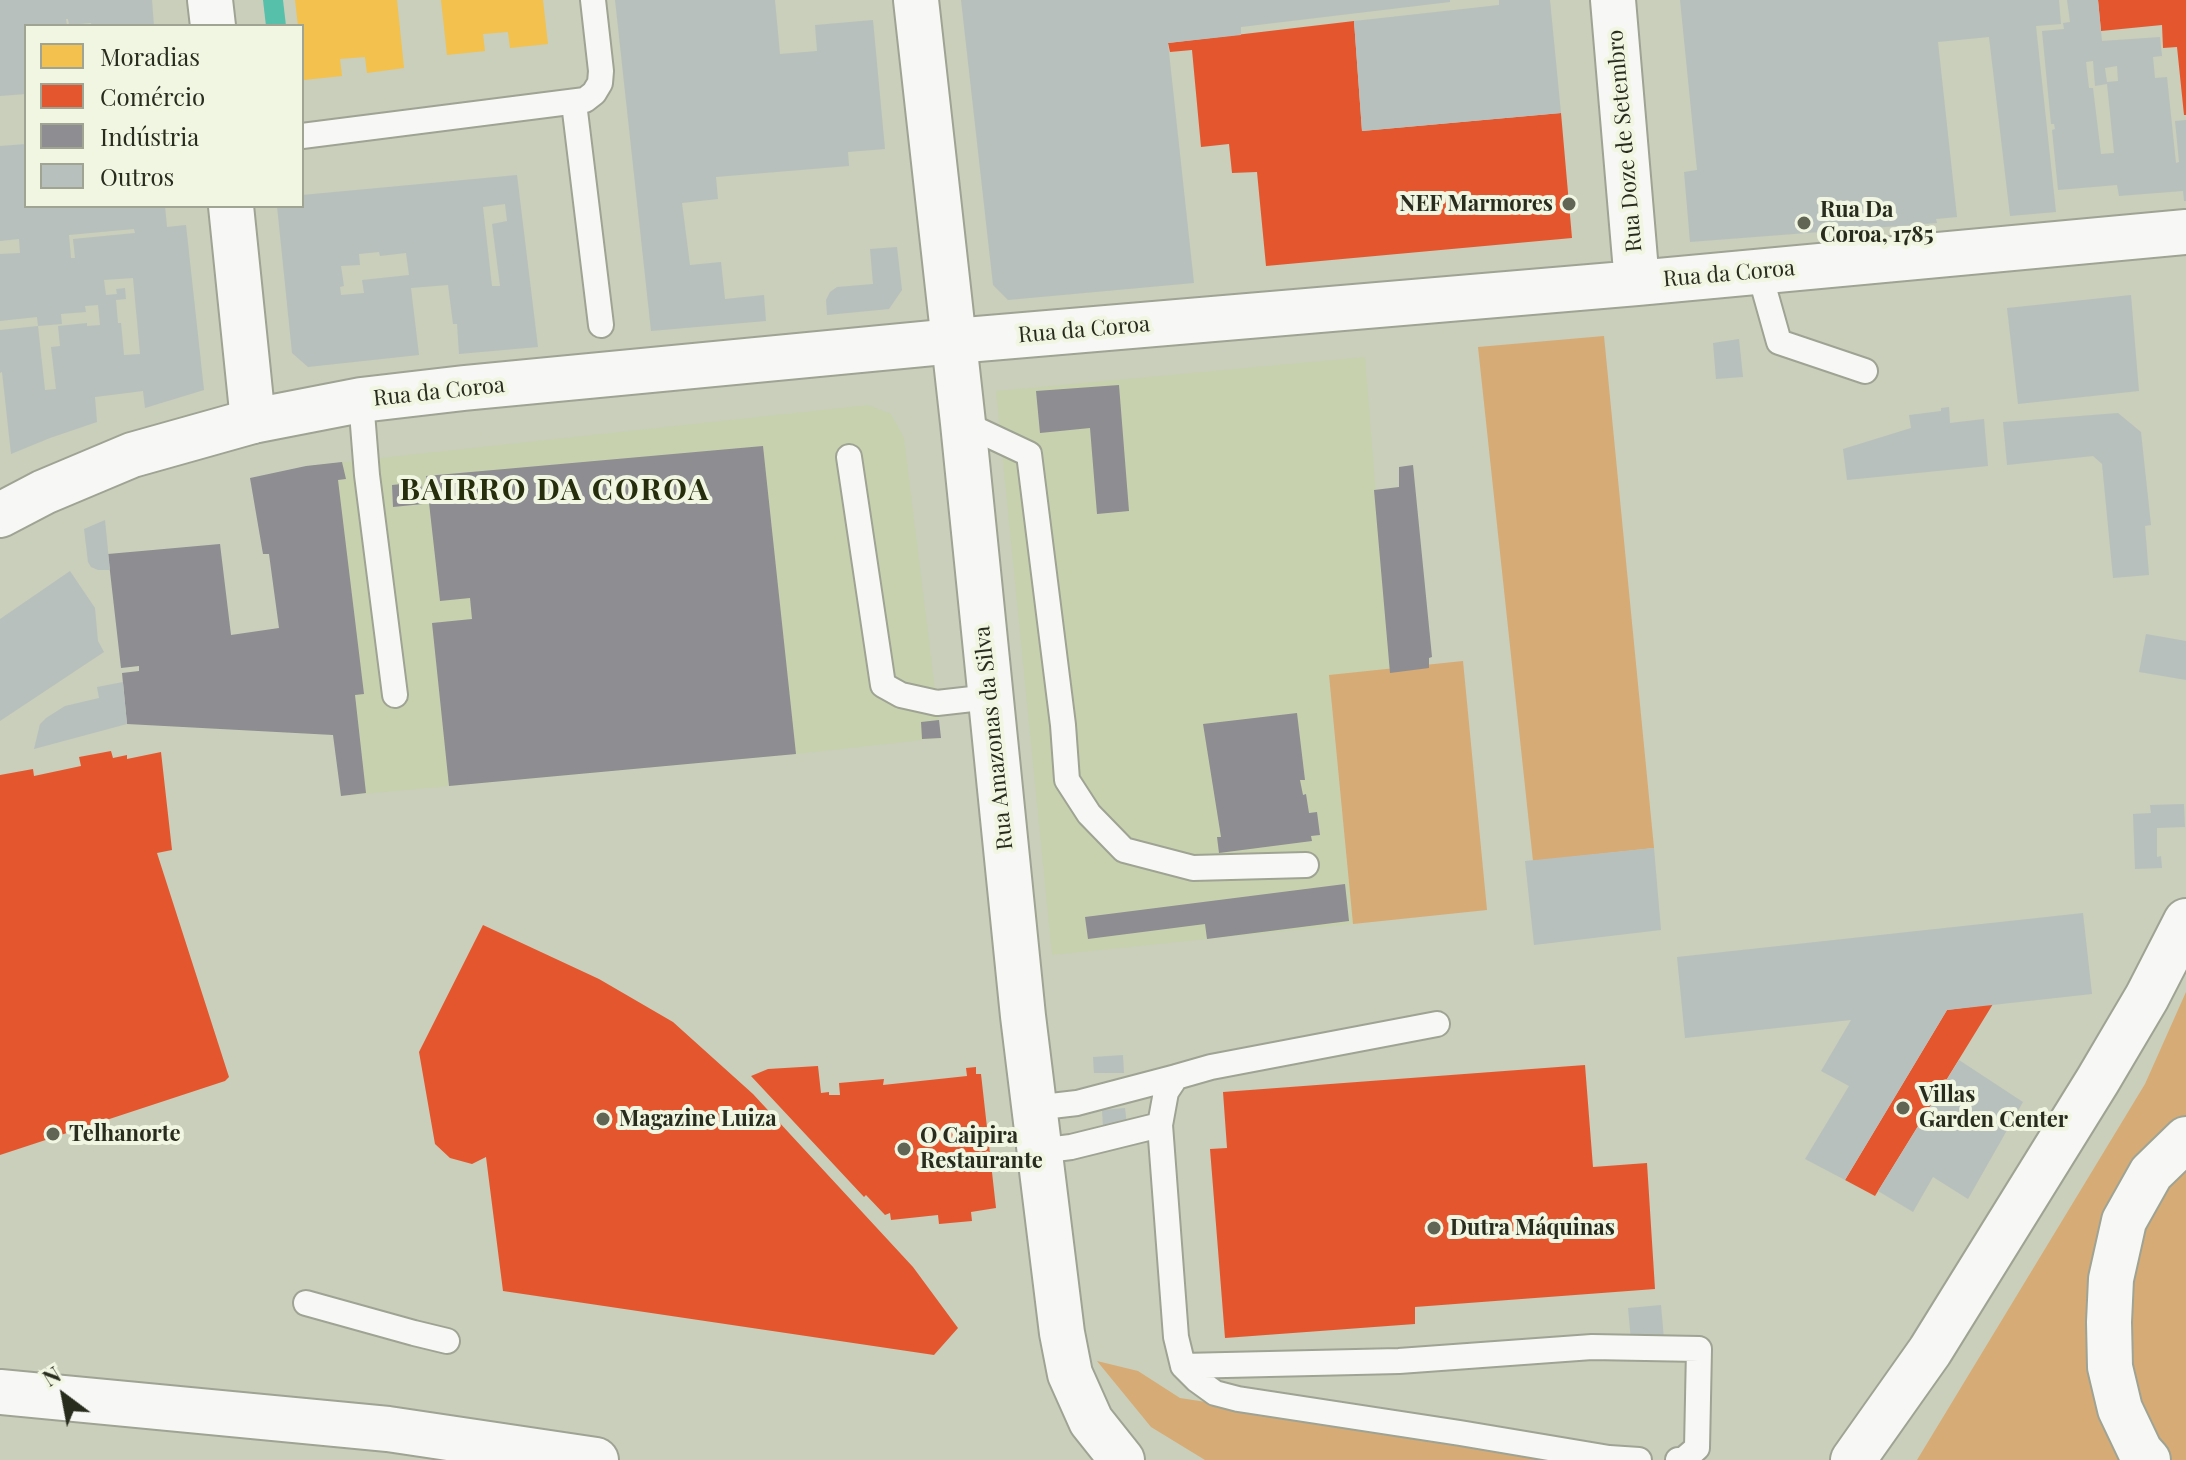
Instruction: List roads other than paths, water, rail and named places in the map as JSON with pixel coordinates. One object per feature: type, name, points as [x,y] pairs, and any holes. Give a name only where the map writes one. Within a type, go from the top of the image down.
[{"type":"main road","points":[[210,0],[213,24]]},
{"type":"main road","name":"Rua Amazonas da Silva","points":[[916,0],[963,423],[1023,1016],[1062,1333],[1070,1374],[1091,1421],[1122,1460]]},
{"type":"main road","name":"Rua Doze de Setembro","points":[[1613,0],[1637,283]]},
{"type":"main road","points":[[231,208],[253,421]]},
{"type":"main road","name":"Rua da Coroa","points":[[0,515],[44,492],[132,455],[253,421],[361,400],[954,341],[1637,283],[2186,232]]},
{"type":"main road","points":[[1853,1460],[1930,1351],[2098,1080],[2147,997],[2186,921]]},
{"type":"main road","points":[[2148,1460],[2140,1451],[2120,1409],[2110,1367],[2111,1279],[2124,1221],[2151,1173],[2186,1139]]},
{"type":"main road","points":[[0,1392],[388,1429],[596,1460]]},
{"type":"lane","points":[[304,136],[585,100],[600,83],[601,71],[593,0]]},
{"type":"lane","points":[[574,103],[601,325]]},
{"type":"lane","points":[[1759,271],[1779,342],[1865,371]]},
{"type":"lane","points":[[361,400],[367,475],[395,695]]},
{"type":"lane","points":[[963,423],[1029,454],[1067,780],[1089,814],[1124,850],[1193,868],[1306,865]]},
{"type":"lane","points":[[849,457],[883,685],[901,695],[937,703],[990,697]]},
{"type":"lane","points":[[1034,1108],[1077,1103],[1211,1067],[1437,1024]]},
{"type":"lane","points":[[1176,1077],[1166,1092],[1160,1125],[1176,1337],[1183,1366],[1197,1380],[1215,1393],[1238,1399],[1609,1458],[1639,1460]]},
{"type":"lane","points":[[1039,1151],[1071,1147],[1160,1125]]},
{"type":"lane","points":[[306,1303],[447,1341]]},
{"type":"lane","points":[[1183,1366],[1399,1361],[1592,1347],[1699,1349],[1697,1448],[1683,1460],[1678,1460]]},
{"type":"water","points":[[263,0],[283,0],[286,24],[266,24]]},
{"type":"place","name":"NEF Marmores","points":[[1569,204]]},
{"type":"place","name":"Rua Da Coroa, 1785","points":[[1804,223]]},
{"type":"place","name":"Villas Garden Center","points":[[1903,1108]]},
{"type":"place","name":"Magazine Luiza","points":[[603,1119]]},
{"type":"place","name":"Telhanorte","points":[[53,1134]]},
{"type":"place","name":"O Caipira Restaurante","points":[[904,1149]]},
{"type":"place","name":"Dutra Máquinas","points":[[1434,1228]]},
{"type":"district","name":"BAIRRO DA COROA","points":[[555,491]]}]
